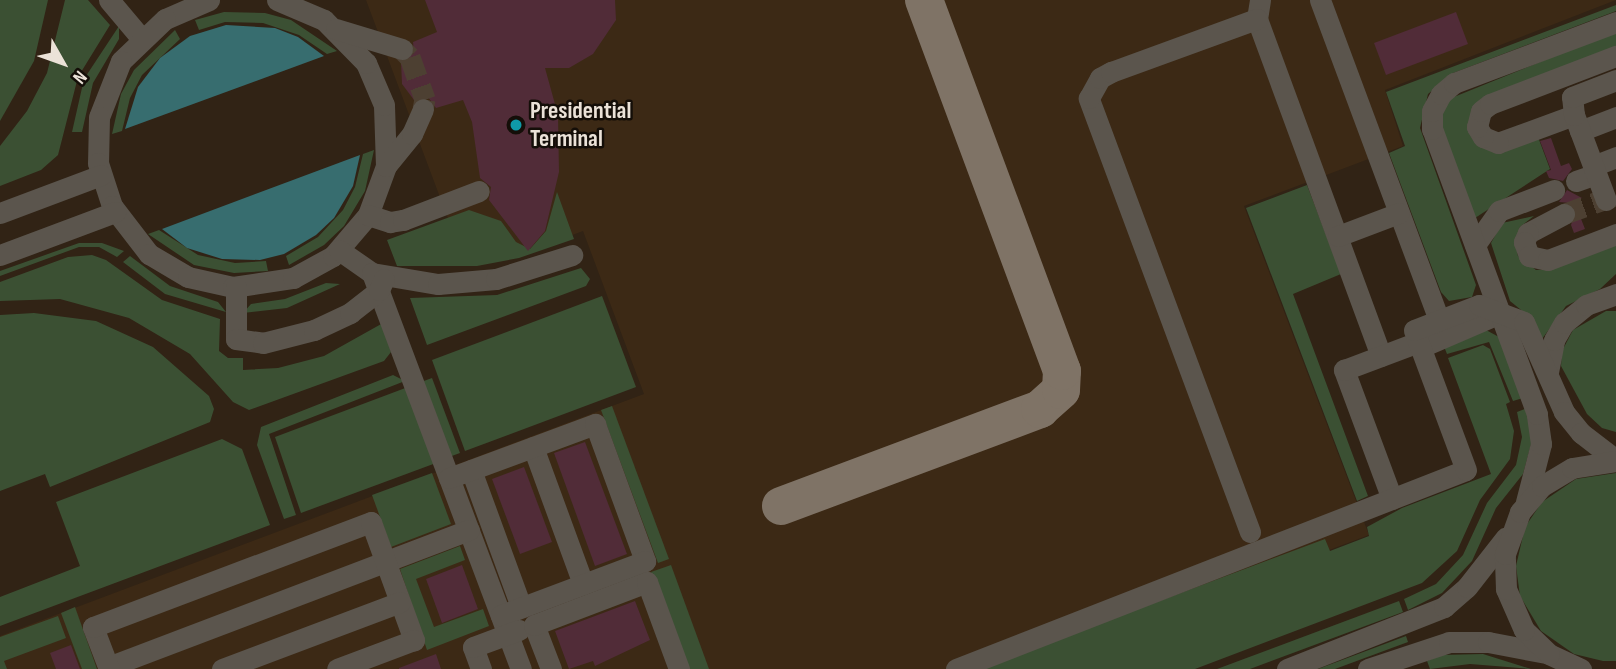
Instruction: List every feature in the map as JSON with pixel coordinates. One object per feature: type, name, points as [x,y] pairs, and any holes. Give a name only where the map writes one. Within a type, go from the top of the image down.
[{"type":"street","points":[[109,0],[141,37]]},
{"type":"street","points":[[209,0],[178,11],[141,37],[121,61],[102,103],[97,132],[101,175],[115,212],[138,244],[162,263],[196,280],[236,287],[293,278],[340,250],[368,215],[386,166],[388,135],[379,91],[366,63],[336,29]]},
{"type":"street","points":[[1320,0],[1439,320]]},
{"type":"street","points":[[288,1],[336,29],[402,49]]},
{"type":"street","points":[[1250,532],[1089,98],[1100,78],[1259,10],[1381,356]]},
{"type":"street","points":[[1287,669],[1444,607],[1467,587],[1510,532],[1526,502],[1538,464],[1540,428],[1432,130],[1435,102],[1454,83],[1616,22]]},
{"type":"street","points":[[1616,56],[1490,104],[1481,111],[1477,127],[1483,137],[1498,143],[1577,123],[1616,117]]},
{"type":"street","points":[[1564,214],[1528,233],[1524,242],[1529,256],[1548,260],[1614,235],[1600,202],[1611,198],[1588,174],[1572,97],[1616,80]]},
{"type":"street","points":[[386,166],[412,134],[423,109]]},
{"type":"street","points":[[1588,174],[1616,157]]},
{"type":"street","points":[[0,213],[101,175]]},
{"type":"street","points":[[1475,245],[1499,211],[1553,190]]},
{"type":"street","points":[[368,215],[390,222],[479,191]]},
{"type":"street","points":[[0,255],[115,212]]},
{"type":"street","points":[[1338,236],[1399,213]]},
{"type":"street","points":[[340,250],[379,280],[449,478],[521,669]]},
{"type":"street","points":[[379,280],[467,283],[523,273],[572,255]]},
{"type":"street","points":[[236,287],[235,335],[246,344],[314,330],[350,313],[379,280]]},
{"type":"street","points":[[1548,374],[1554,341],[1564,323],[1587,305],[1616,293]]},
{"type":"street","points":[[1418,339],[1439,320],[1479,305],[1514,315],[1528,327],[1574,426],[1616,461]]},
{"type":"street","points":[[1392,499],[1344,370],[1418,339],[1500,313]]},
{"type":"street","points":[[956,669],[1382,507],[1392,499],[1466,470],[1418,339]]},
{"type":"street","points":[[449,478],[595,424],[645,561],[522,607],[504,625],[473,647],[481,669]]},
{"type":"street","points":[[533,447],[583,584]]},
{"type":"street","points":[[1526,502],[1561,473],[1583,465],[1616,461]]},
{"type":"street","points":[[471,470],[522,607]]},
{"type":"street","points":[[337,669],[414,640],[385,562],[371,523],[93,626],[109,668],[385,562],[469,530]]},
{"type":"street","points":[[1510,532],[1504,566],[1509,600],[1524,630],[1549,654]]},
{"type":"street","points":[[504,625],[534,625],[647,582],[679,669]]},
{"type":"street","points":[[222,669],[400,602]]},
{"type":"street","points":[[534,625],[551,669]]},
{"type":"street","points":[[1368,669],[1450,642],[1488,642],[1549,654],[1581,669]]},
{"type":"shaded area","points":[[366,0],[1616,0],[1385,90],[1403,146],[1244,206],[1369,535],[1014,669],[0,669],[0,636],[644,394],[583,231],[527,252],[462,256]]},
{"type":"green space","points":[[0,0],[48,0],[34,61],[0,121]]},
{"type":"green space","points":[[65,0],[88,0],[110,25],[78,77],[58,155],[41,170],[0,186],[0,146],[27,111],[47,73]]},
{"type":"green space","points":[[1616,5],[1616,11],[1453,73],[1428,94],[1420,128],[1476,285],[1472,297],[1449,301],[1441,292],[1389,153],[1405,146],[1386,92]]},
{"type":"green space","points":[[224,12],[265,13],[291,20],[337,51],[327,54],[299,35],[263,23],[225,22],[199,30],[195,20]]},
{"type":"green space","points":[[119,26],[119,39],[93,83],[82,132],[72,132],[84,79]]},
{"type":"green space","points":[[175,30],[180,39],[142,75],[130,98],[122,131],[112,134],[121,94],[134,70]]},
{"type":"green space","points":[[1616,31],[1616,48],[1487,97],[1470,129],[1538,137],[1550,169],[1475,218],[1440,123],[1444,101]]},
{"type":"green space","points":[[374,150],[365,191],[344,226],[324,245],[289,265],[286,256],[318,237],[343,210],[355,187],[363,154]]},
{"type":"green space","points":[[1307,185],[1341,274],[1293,294],[1368,496],[1357,501],[1246,208]]},
{"type":"green space","points":[[557,192],[574,239],[519,258],[477,266],[397,266],[387,240],[469,210],[501,221],[516,242],[530,249],[546,231]]},
{"type":"green space","points":[[1534,216],[1520,227],[1515,241],[1518,256],[1536,270],[1551,269],[1616,244],[1616,274],[1600,289],[1566,306],[1542,339],[1531,318],[1510,301],[1491,243],[1502,223]]},
{"type":"green space","points":[[159,230],[198,255],[235,263],[266,261],[268,271],[234,273],[194,265],[148,234]]},
{"type":"green space","points":[[79,243],[102,243],[124,251],[117,257],[99,247],[79,247],[0,276],[0,271]]},
{"type":"green space","points":[[92,255],[106,260],[162,300],[220,319],[219,351],[228,358],[243,358],[243,370],[278,368],[324,356],[383,323],[391,352],[384,361],[249,410],[233,402],[190,354],[129,318],[60,299],[0,301],[0,282],[68,257]]},
{"type":"green space","points":[[130,256],[170,286],[218,302],[226,312],[165,294],[123,262]]},
{"type":"green space","points":[[581,268],[590,279],[586,286],[427,345],[410,298],[497,295]]},
{"type":"green space","points":[[326,283],[340,284],[287,308],[243,313],[251,304],[285,299]]},
{"type":"green space","points":[[602,296],[636,387],[465,451],[432,360]]},
{"type":"green space","points":[[1606,311],[1616,311],[1616,432],[1602,428],[1587,414],[1561,366],[1562,351],[1573,330]]},
{"type":"green space","points":[[34,313],[96,321],[153,347],[209,396],[214,409],[210,422],[50,487],[45,474],[0,491],[0,315]]},
{"type":"green space","points":[[1486,330],[1499,337],[1523,398],[1513,401],[1489,342],[1447,354],[1443,344]]},
{"type":"green space","points":[[1483,345],[1490,349],[1510,402],[1506,404],[1514,431],[1510,459],[1480,500],[1457,551],[1422,583],[1195,669],[978,669],[1325,539],[1330,551],[1369,536],[1367,527],[1402,508],[1491,474],[1448,358]]},
{"type":"green space","points":[[393,375],[405,381],[269,434],[296,515],[284,519],[257,445],[261,427]]},
{"type":"green space","points":[[432,378],[460,453],[449,457],[421,382]]},
{"type":"green space","points":[[408,387],[436,463],[301,513],[275,437]]},
{"type":"green space","points":[[612,406],[669,559],[658,563],[601,410]]},
{"type":"green space","points":[[1527,408],[1533,437],[1523,474],[1496,508],[1472,561],[1442,593],[1408,610],[1404,599],[1436,584],[1463,555],[1487,503],[1516,465],[1522,437],[1517,412]]},
{"type":"green space","points":[[222,439],[242,449],[270,525],[0,626],[0,597],[80,566],[56,502]]},
{"type":"green space","points":[[432,473],[451,524],[391,547],[372,495]]},
{"type":"green space","points":[[1616,473],[1616,661],[1603,661],[1574,654],[1541,631],[1520,596],[1516,566],[1525,527],[1542,502],[1576,479]]},
{"type":"green space","points":[[460,546],[465,560],[416,579],[434,627],[483,609],[489,626],[427,650],[400,569]]},
{"type":"green space","points":[[671,565],[709,669],[687,669],[651,572]]},
{"type":"green space","points":[[1399,601],[1403,612],[1250,669],[1217,669]]},
{"type":"green space","points":[[75,607],[97,669],[82,669],[61,613]]},
{"type":"green space","points":[[58,616],[66,638],[4,661],[7,669],[0,669],[0,637]]},
{"type":"green space","points":[[1406,636],[1408,642],[1335,669],[1318,669]]},
{"type":"green space","points":[[1483,654],[1531,669],[1470,664],[1430,669],[1427,661],[1441,655]]},
{"type":"water","points":[[226,25],[275,28],[298,37],[324,56],[125,129],[138,87],[160,58],[190,36]]},
{"type":"water","points":[[360,155],[353,186],[334,218],[316,235],[284,254],[260,260],[222,259],[187,248],[162,229]]},
{"type":"building","name":"Presidential Terminal","points":[[425,0],[615,0],[616,20],[593,54],[569,68],[545,68],[558,115],[559,172],[545,231],[528,251],[489,200],[491,187],[480,178],[472,122],[463,100],[436,108],[428,97],[414,100],[402,84],[401,62],[414,53],[413,42],[437,32]]},
{"type":"building","points":[[1456,12],[1468,44],[1386,75],[1374,43]]},
{"type":"building","points":[[1551,138],[1561,166],[1569,163],[1572,169],[1563,181],[1549,178],[1546,171],[1551,170],[1540,141]]},
{"type":"building","points":[[1567,190],[1582,198],[1574,201],[1585,229],[1574,233],[1571,225],[1576,209],[1570,203],[1559,202]]},
{"type":"building","points":[[585,442],[627,554],[595,566],[554,453]]},
{"type":"building","points":[[524,467],[552,542],[520,554],[492,479]]},
{"type":"building","points":[[462,565],[478,609],[442,623],[426,579]]},
{"type":"building","points":[[635,601],[650,640],[595,666],[593,661],[569,669],[555,631]]},
{"type":"building","points":[[71,645],[80,669],[56,669],[50,653]]},
{"type":"building","points":[[436,654],[441,669],[399,669],[399,668]]},
{"type":"taxiway","points":[[781,506],[1040,409],[1061,390],[1062,371],[924,0]]},
{"type":"tunnel","points":[[402,49],[410,57],[425,99],[423,109]]},
{"type":"tunnel","points":[[1564,214],[1616,195]]},
{"type":"place","name":"Presidential Terminal","points":[[516,125]]}]
